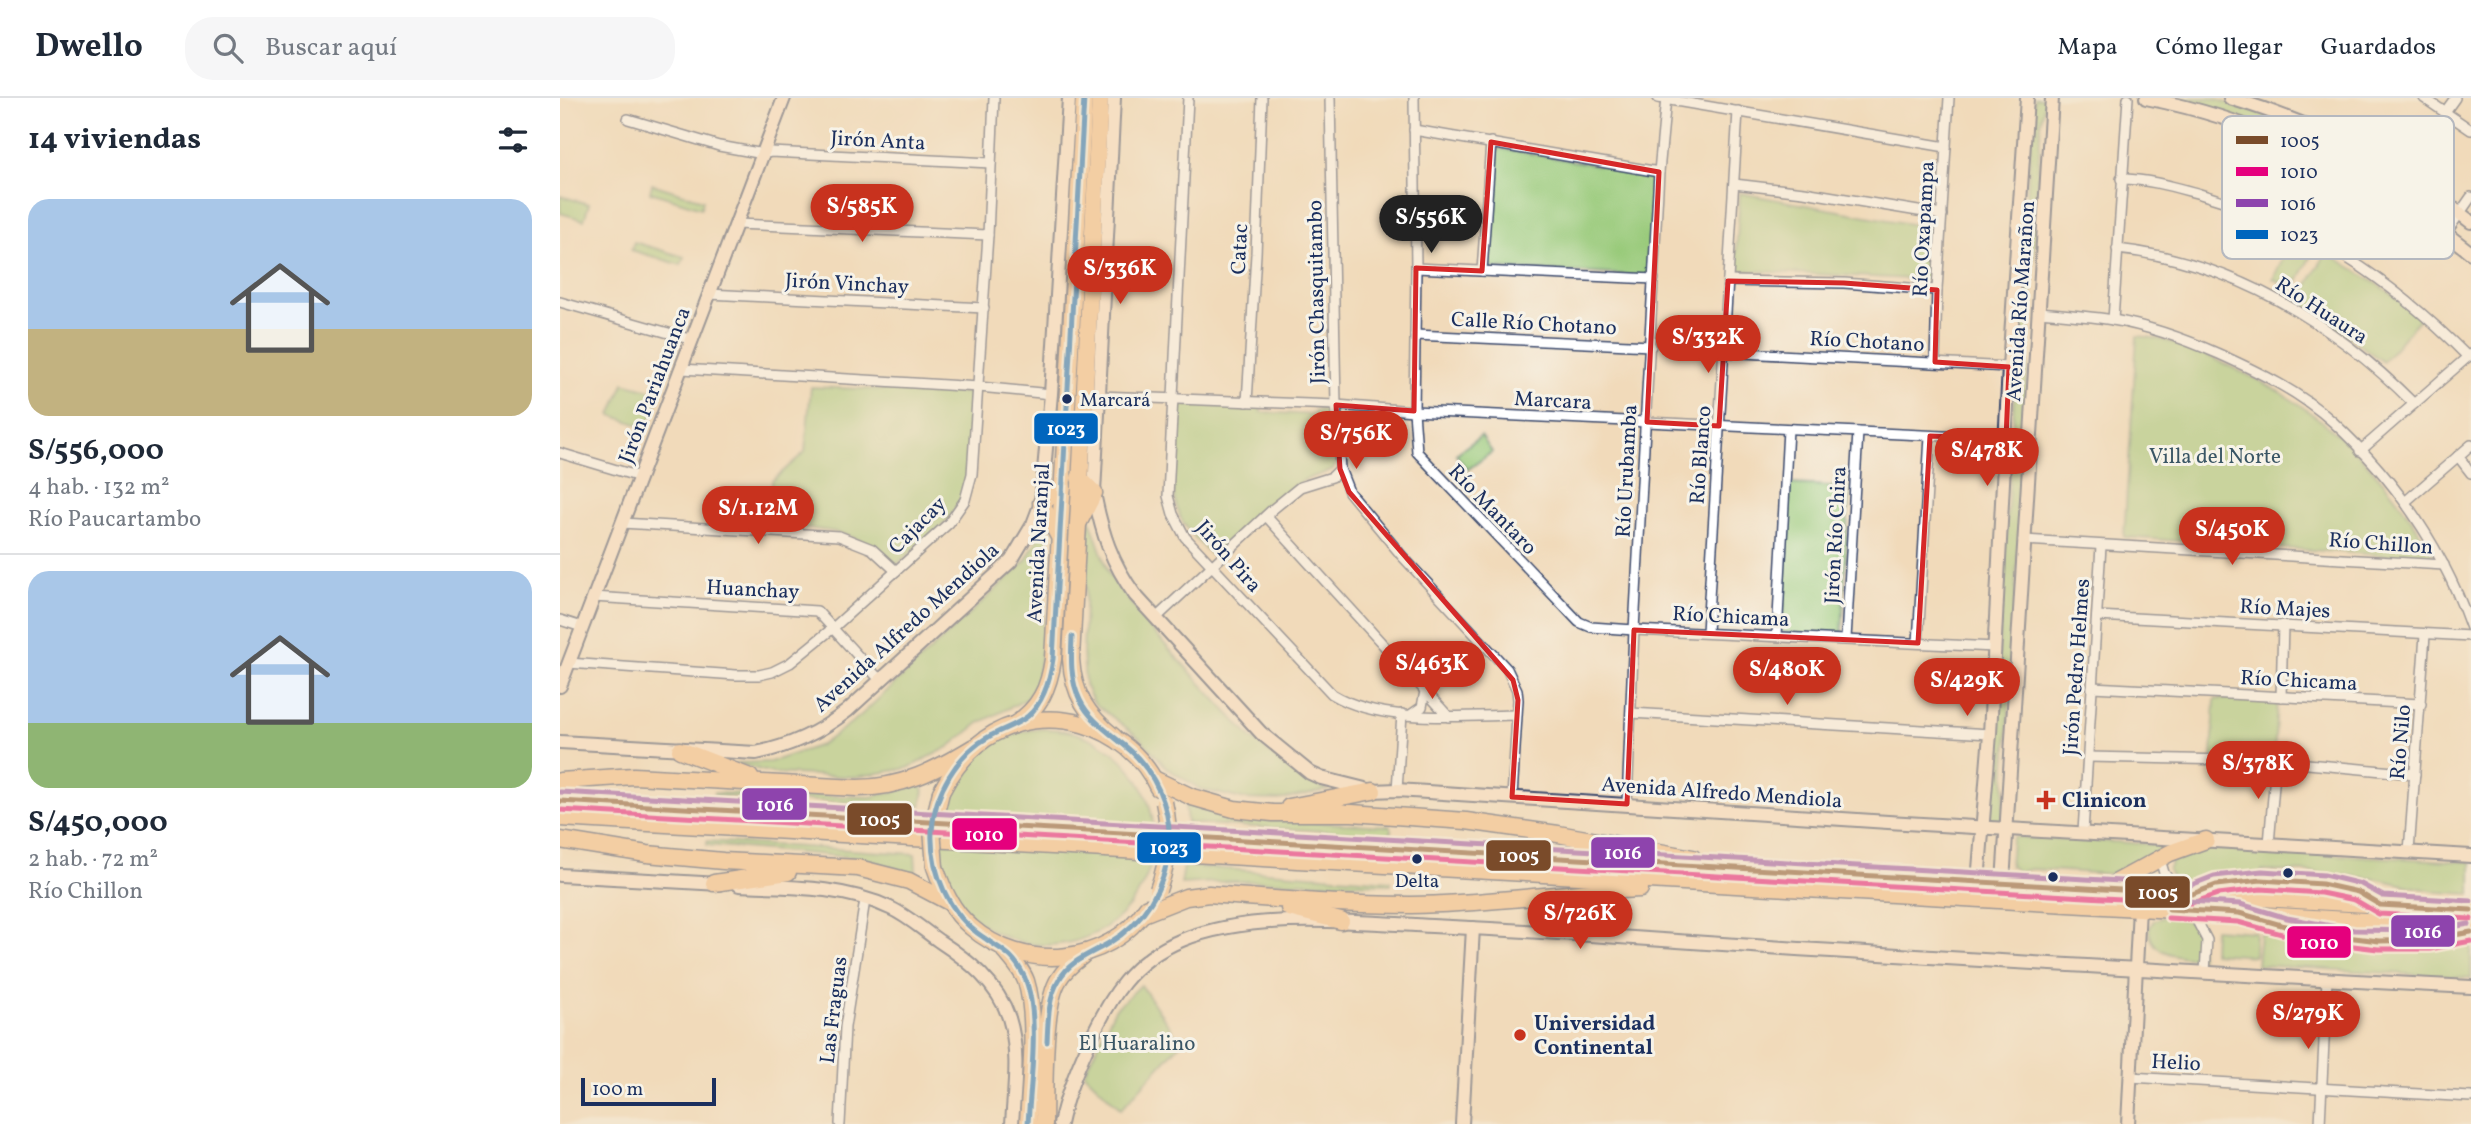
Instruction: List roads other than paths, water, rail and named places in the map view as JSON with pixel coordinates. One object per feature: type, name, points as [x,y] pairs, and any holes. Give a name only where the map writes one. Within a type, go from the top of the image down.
[{"type":"highway","name":"Avenida Naranjal","points":[[1014,725],[1028,716],[1039,703],[1050,678],[1084,98]]},
{"type":"highway","name":"Avenida Naranjal","points":[[1100,98],[1079,478],[1072,676],[1084,708],[1097,724],[1114,737]]},
{"type":"highway","points":[[1077,526],[1094,493],[1079,478]]},
{"type":"highway","points":[[1059,537],[1041,503],[1063,487]]},
{"type":"highway","points":[[560,781],[621,776],[856,788],[892,786],[933,771],[986,738],[1014,725],[1040,720],[1065,720],[1090,726],[1114,737],[1129,748],[1154,779],[1164,802],[1169,824],[1166,869],[1158,890],[1143,914],[1127,930],[1109,943],[1088,952],[1045,958],[1002,948],[968,925],[949,902],[935,867],[932,830],[941,792],[961,760],[974,747]]},
{"type":"highway","points":[[680,750],[765,783]]},
{"type":"highway","points":[[1154,779],[1214,804],[1273,813],[1393,815],[1497,825],[1675,854],[1729,868]]},
{"type":"highway","points":[[1273,813],[1300,803],[1373,791]]},
{"type":"highway","points":[[560,801],[2471,910]]},
{"type":"highway","points":[[560,818],[2471,927]]},
{"type":"highway","points":[[560,840],[634,852],[710,860],[858,868],[917,885],[949,902]]},
{"type":"highway","points":[[2103,889],[2185,846],[2206,840]]},
{"type":"highway","points":[[714,883],[828,866]]},
{"type":"highway","points":[[1143,914],[1186,897],[1209,894],[1352,904],[1412,905],[1616,890],[1737,885]]},
{"type":"highway","points":[[1250,897],[1341,921]]},
{"type":"highway","points":[[1002,948],[1025,980],[1029,998],[1031,1019],[1028,1124]]},
{"type":"highway","points":[[1044,1124],[1051,1001],[1057,981],[1069,966],[1088,952]]},
{"type":"main road","name":"Jirón Pariahuanca","points":[[560,686],[784,98]]},
{"type":"main road","name":"Avenida Naranjal","points":[[1041,503],[1051,394],[1069,98]]},
{"type":"main road","points":[[1094,493],[1114,98]]},
{"type":"main road","name":"Avenida Río Marañon","points":[[1978,882],[1990,734],[2009,367],[2027,98]]},
{"type":"main road","name":"Avenida Río Marañon","points":[[2003,883],[2052,98]]},
{"type":"main road","points":[[2146,98],[2222,118]]},
{"type":"main road","points":[[2230,98],[2282,116]]},
{"type":"main road","points":[[2454,209],[2471,222]]},
{"type":"main road","points":[[2454,240],[2471,254]]},
{"type":"main road","name":"Avenida Alfredo Mendiola","points":[[1094,493],[1110,555],[1120,575],[1261,733],[1310,773],[1321,778],[1373,791],[1397,790],[2471,856]]},
{"type":"main road","name":"Avenida Alfredo Mendiola","points":[[560,742],[756,753],[778,749],[826,727],[1011,561],[1034,524],[1041,503]]},
{"type":"main road","points":[[560,874],[819,888],[889,907],[912,920],[969,962],[986,979],[1003,1004],[1009,1017],[1016,1062],[1012,1124]]},
{"type":"main road","points":[[2127,1124],[2139,908]]},
{"type":"main road","points":[[1060,1124],[1076,1071],[1098,1022],[1117,989],[1144,962],[1160,951],[1193,936],[1237,924],[1341,921],[2136,970],[2471,987]]},
{"type":"main road","points":[[1462,1124],[1473,928]]},
{"type":"street","name":"Cajacay","points":[[569,663],[759,675],[772,672],[790,663],[833,628],[949,523],[965,500],[972,474],[984,308],[994,98]]},
{"type":"street","name":"Jirón Pira","points":[[1188,98],[1168,496],[1173,514],[1185,537],[1332,694],[1361,709],[1380,713],[1449,717],[1516,715]]},
{"type":"street","name":"Catac","points":[[1247,402],[1262,98]]},
{"type":"street","name":"Jirón Chasquitambo","points":[[1330,98],[1336,405],[1340,469],[1349,492],[1402,556],[1507,669],[1517,690],[1512,797]]},
{"type":"street","name":"Río Mantaro","points":[[1414,98],[1414,411],[1415,444],[1420,458],[1579,622],[1591,627],[1634,630]]},
{"type":"street","points":[[1663,98],[1946,147]]},
{"type":"street","name":"Río Urubamba","points":[[1627,804],[1663,98]]},
{"type":"street","name":"Río Oxapampa","points":[[1935,362],[1949,98]]},
{"type":"street","points":[[2113,320],[2128,98]]},
{"type":"street","points":[[2424,98],[2451,116]]},
{"type":"street","points":[[2445,112],[2455,98]]},
{"type":"street","name":"Río Blanco","points":[[1707,632],[1738,111]]},
{"type":"street","points":[[2454,118],[2471,130]]},
{"type":"street","name":"Jirón Anta","points":[[628,120],[719,146],[764,154],[771,152],[990,163]]},
{"type":"street","points":[[1414,130],[1659,172]]},
{"type":"street","points":[[1482,271],[1491,142]]},
{"type":"street","points":[[2121,179],[2165,185],[2222,200]]},
{"type":"street","points":[[1734,184],[1804,192],[1942,215]]},
{"type":"street","points":[[2454,222],[2471,197]]},
{"type":"street","points":[[736,225],[988,235]]},
{"type":"street","name":"Río Huaura","points":[[2117,249],[2148,252],[2186,263],[2230,278],[2281,301],[2336,336],[2382,372],[2414,404]]},
{"type":"street","points":[[2346,259],[2389,285],[2469,355],[2360,450]]},
{"type":"street","points":[[1416,268],[1654,279]]},
{"type":"street","points":[[1728,281],[1844,283],[1937,290]]},
{"type":"street","name":"Jirón Vinchay","points":[[709,294],[984,308]]},
{"type":"street","points":[[560,302],[693,340]]},
{"type":"street","points":[[2039,312],[2113,320],[2184,339],[2252,369],[2289,390],[2332,421],[2384,475],[2427,534],[2459,595],[2471,628]]},
{"type":"street","name":"Calle Río Chotano","points":[[1415,335],[1651,346]]},
{"type":"street","name":"Río Chotano","points":[[1724,352],[2009,367]]},
{"type":"street","points":[[682,369],[979,387],[1051,394]]},
{"type":"street","name":"Marcara","points":[[1099,396],[1336,405],[2006,439]]},
{"type":"street","points":[[1777,636],[1788,429]]},
{"type":"street","name":"Jirón Río Chira","points":[[1846,639],[1858,432]]},
{"type":"street","points":[[1918,643],[1930,436]]},
{"type":"street","points":[[2405,502],[2471,445]]},
{"type":"street","points":[[560,453],[640,477]]},
{"type":"street","points":[[2458,456],[2471,472]]},
{"type":"street","points":[[1156,618],[1300,487],[1332,477],[1340,469]]},
{"type":"street","points":[[1266,516],[1449,717]]},
{"type":"street","points":[[622,523],[839,536],[872,550],[896,571]]},
{"type":"street","name":"Río Chillon","points":[[2023,540],[2444,565]]},
{"type":"street","name":"Jirón Pedro Helmes","points":[[2083,832],[2101,546]]},
{"type":"street","name":"Huanchay","points":[[593,597],[817,611],[880,680]]},
{"type":"street","name":"Río Majes","points":[[2097,616],[2471,636]]},
{"type":"street","points":[[560,620],[582,627]]},
{"type":"street","points":[[2281,697],[2283,625]]},
{"type":"street","name":"Río Chicama","points":[[1634,630],[1995,647]]},
{"type":"street","name":"Río Nilo","points":[[2409,852],[2425,635]]},
{"type":"street","name":"Río Chicama","points":[[2092,687],[2421,704]]},
{"type":"street","points":[[1397,790],[1407,714],[1422,708],[1425,691]]},
{"type":"street","points":[[1631,713],[1990,734]]},
{"type":"street","points":[[2088,757],[2276,761],[2415,774]]},
{"type":"street","points":[[2270,844],[2276,761]]},
{"type":"street","points":[[2160,859],[2164,873],[2172,884]]},
{"type":"street","name":"Las Fraguas","points":[[840,1124],[845,1027],[865,900]]},
{"type":"street","points":[[2195,917],[2207,940],[2205,972]]},
{"type":"street","points":[[2319,1124],[2327,979]]},
{"type":"street","name":"Helio","points":[[2130,1077],[2471,1097]]},
{"type":"place","name":"Marcará","points":[[1067,399]]},
{"type":"place","name":"Clinicon","points":[[2046,800]]},
{"type":"place","name":"Delta","points":[[1417,859]]},
{"type":"place","name":"Universidad Continental","points":[[1520,1035]]},
{"type":"park label","name":"Villa del Norte","points":[[2215,456]]},
{"type":"park label","name":"El Huaralino","points":[[1137,1043]]}]
